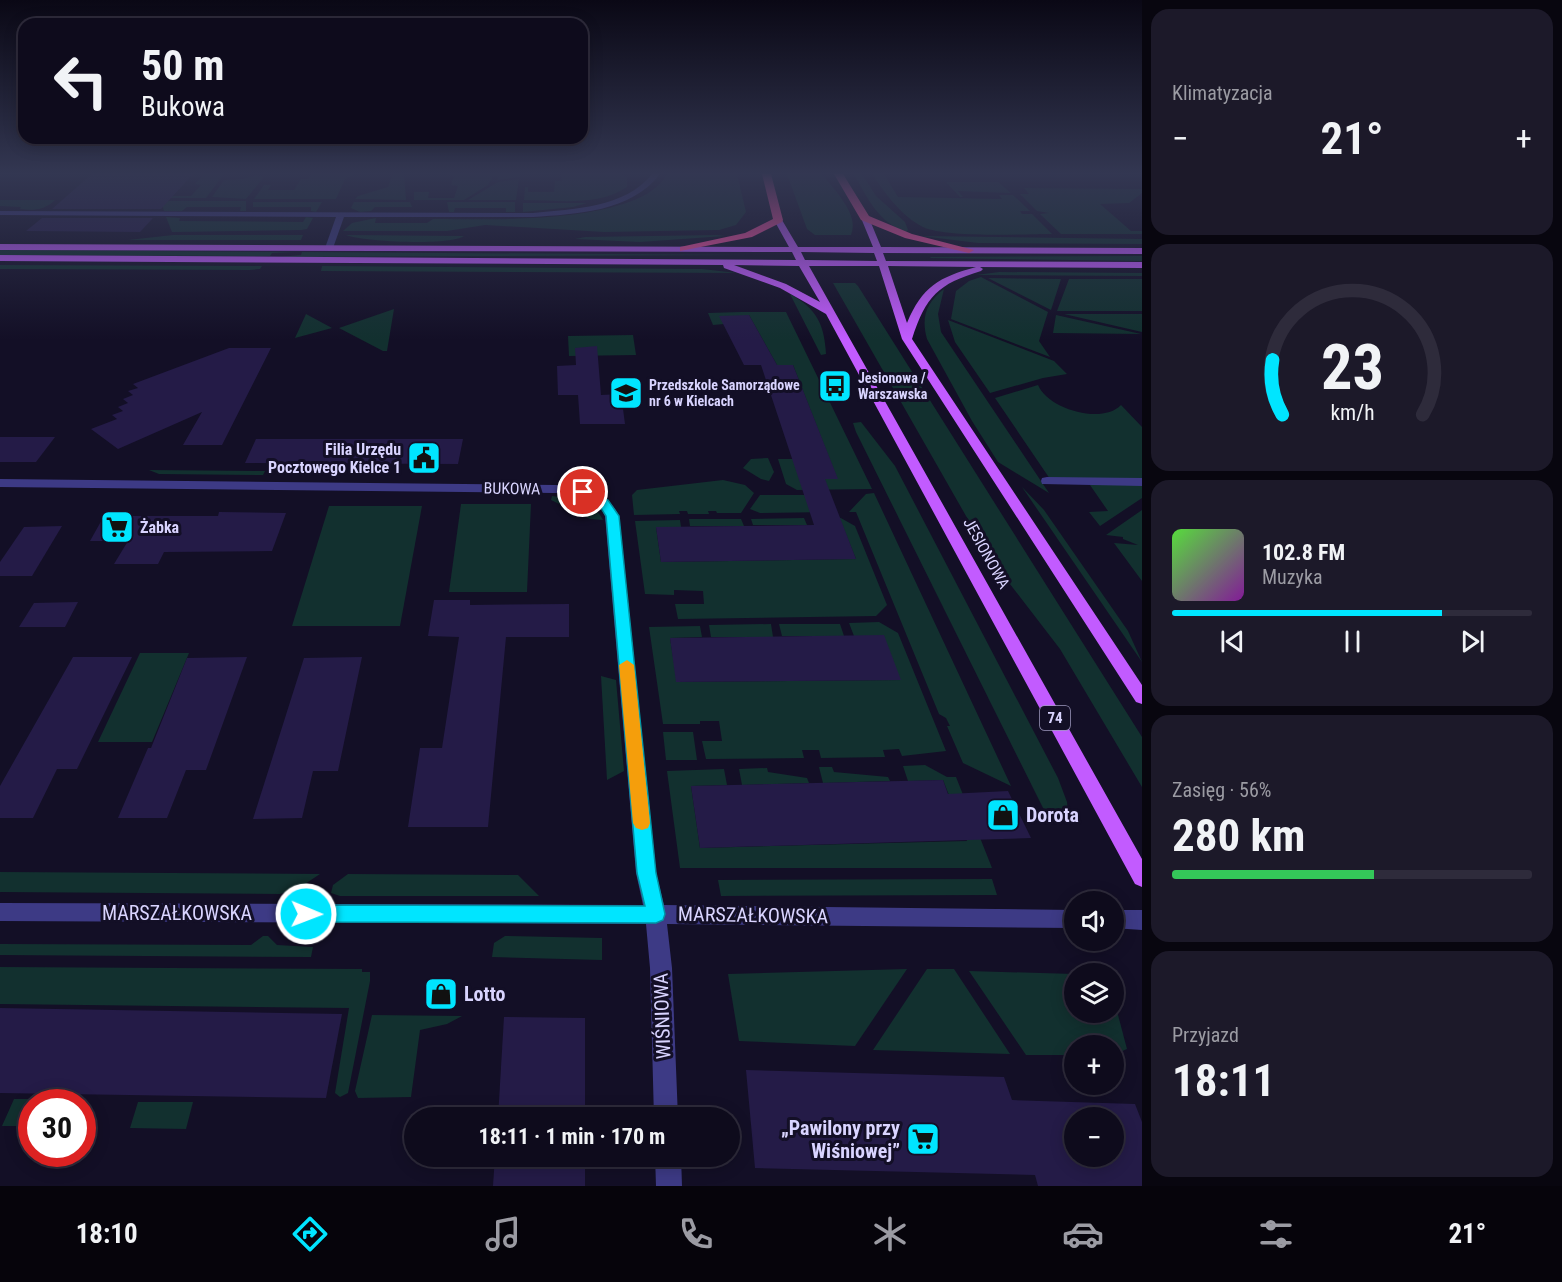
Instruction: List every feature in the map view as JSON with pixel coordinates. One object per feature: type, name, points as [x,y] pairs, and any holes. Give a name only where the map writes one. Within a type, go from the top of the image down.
[{"type":"highway","points":[[684,249],[748,236],[760,229]]},
{"type":"highway","points":[[893,229],[909,236],[969,250]]},
{"type":"main road","name":"74","points":[[783,229],[793,250]]},
{"type":"main road","points":[[870,229],[907,339],[1142,698]]},
{"type":"main road","points":[[0,247],[1142,251]]},
{"type":"main road","name":"JESIONOWA","points":[[793,250],[832,313],[1142,878]]},
{"type":"main road","points":[[0,258],[1142,265]]},
{"type":"main road","points":[[712,261],[783,286],[832,313]]},
{"type":"main road","points":[[907,339],[916,309],[928,293],[958,274],[995,264]]},
{"type":"street","points":[[329,248],[336,229]]},
{"type":"street","points":[[1047,481],[1142,482]]},
{"type":"street","name":"BUKOWA","points":[[0,483],[324,484],[555,489],[579,491],[596,497],[610,509],[612,516],[646,873],[656,914]]},
{"type":"street","name":"MARSZAŁKOWSKA","points":[[0,912],[656,914],[1064,919]]},
{"type":"street","name":"WIŚNIOWA","points":[[656,914],[661,968],[666,1107]]},
{"type":"street","points":[[1124,919],[1142,920]]},
{"type":"street","points":[[668,1167],[669,1186]]},
{"type":"green space","points":[[171,229],[305,229],[301,230],[172,232]]},
{"type":"green space","points":[[345,229],[457,229],[447,231],[343,231]]},
{"type":"green space","points":[[559,229],[721,229],[719,230],[604,232]]},
{"type":"green space","points":[[807,229],[852,229],[851,235],[815,235]]},
{"type":"green space","points":[[932,229],[1047,229],[1052,234],[966,234]]},
{"type":"green space","points":[[1056,229],[1142,231],[1142,234],[1061,234]]},
{"type":"green space","points":[[173,235],[303,235],[301,240],[128,240]]},
{"type":"green space","points":[[346,235],[464,236],[442,241],[406,242],[370,240]]},
{"type":"green space","points":[[725,236],[640,242],[575,239],[585,237]]},
{"type":"green space","points":[[921,236],[1142,239],[1142,244],[978,243]]},
{"type":"green space","points":[[0,250],[295,252],[272,253],[270,256],[0,255]]},
{"type":"green space","points":[[302,252],[753,255],[279,257],[301,255]]},
{"type":"green space","points":[[1142,256],[1142,261],[930,258],[931,257]]},
{"type":"green space","points":[[0,265],[262,266],[260,269],[250,270],[0,269]]},
{"type":"green space","points":[[322,266],[702,269],[737,273],[321,271]]},
{"type":"green space","points":[[999,272],[1142,273],[1142,276],[976,275]]},
{"type":"green space","points":[[981,277],[1048,312],[1039,341],[1050,357],[951,319],[956,291],[969,281]]},
{"type":"green space","points":[[988,278],[1061,279],[1051,310]]},
{"type":"green space","points":[[1069,279],[1142,279],[1142,311],[1057,311]]},
{"type":"green space","points":[[833,283],[855,283],[858,286],[1142,737],[1142,787],[1060,649],[990,558]]},
{"type":"green space","points":[[944,289],[938,314],[941,332],[1049,493],[998,462],[972,421],[927,339],[926,311]]},
{"type":"green space","points":[[790,294],[807,305],[817,318],[823,334],[826,354],[821,355]]},
{"type":"green space","points":[[394,309],[387,351],[339,328]]},
{"type":"green space","points":[[786,312],[872,489],[797,490],[786,484],[778,459],[793,459],[837,478],[793,365],[777,365],[749,315],[724,324],[713,325],[708,313]]},
{"type":"green space","points":[[306,314],[332,328],[295,338]]},
{"type":"green space","points":[[1064,314],[1142,314],[1142,332]]},
{"type":"green space","points":[[1056,315],[1141,334],[1053,333]]},
{"type":"green space","points":[[948,320],[1054,361],[1067,374],[1043,378],[990,393],[955,342]]},
{"type":"green space","points":[[633,335],[636,355],[569,356],[568,336]]},
{"type":"green space","points":[[1038,385],[1053,401],[1076,412],[1101,414],[1121,405],[1142,427],[1142,479],[1050,479],[995,398]]},
{"type":"green space","points":[[861,422],[895,466],[1058,778],[1067,802],[1069,821],[1050,822],[856,432],[853,423]]},
{"type":"green space","points":[[768,458],[774,472],[769,481],[743,468],[751,459]]},
{"type":"green space","points":[[149,470],[265,471],[263,475],[159,474]]},
{"type":"green space","points":[[723,480],[745,485],[754,493],[741,513],[708,511],[709,514],[688,514],[687,511],[679,511],[680,514],[634,515],[632,495],[637,490]]},
{"type":"green space","points":[[1142,484],[1142,498],[1100,526],[1089,512],[1108,511],[1090,485]]},
{"type":"green space","points":[[1022,487],[1044,510],[1128,631],[1142,662]]},
{"type":"green space","points":[[874,493],[1011,786],[963,763],[947,726],[950,726],[946,718],[939,714],[856,512],[849,512],[866,494]]},
{"type":"green space","points":[[760,495],[809,495],[830,512],[760,513],[750,509]]},
{"type":"green space","points":[[552,496],[574,499],[588,505],[603,520],[590,519],[551,500]]},
{"type":"green space","points":[[461,504],[531,504],[527,592],[449,592]]},
{"type":"green space","points":[[329,506],[422,506],[400,626],[292,626]]},
{"type":"green space","points":[[1142,510],[1142,581],[1114,543],[1138,545],[1123,537],[1106,535]]},
{"type":"green space","points":[[839,517],[855,526],[887,605],[876,616],[678,619],[675,604],[704,604],[703,591],[674,590],[674,595],[645,594],[635,521],[680,520],[681,527],[656,527],[661,562],[856,559]]},
{"type":"green space","points":[[804,518],[807,525],[753,525],[751,519]]},
{"type":"green space","points":[[689,519],[741,519],[744,526],[690,526]]},
{"type":"green space","points":[[879,622],[898,633],[946,751],[902,756],[899,749],[883,750],[885,757],[821,758],[819,750],[802,750],[804,758],[706,759],[702,741],[722,741],[719,721],[700,721],[700,724],[663,724],[649,627],[700,626],[702,637],[670,638],[677,682],[900,680],[854,636],[849,623]]},
{"type":"green space","points":[[771,624],[773,637],[711,637],[709,625]]},
{"type":"green space","points":[[779,624],[840,624],[844,636],[782,636]]},
{"type":"green space","points":[[140,653],[189,653],[152,742],[98,742]]},
{"type":"green space","points":[[601,676],[616,680],[624,771],[607,780]]},
{"type":"green space","points":[[663,732],[693,732],[697,760],[666,760]]},
{"type":"green space","points":[[925,765],[947,777],[956,777],[992,868],[680,868],[667,771],[724,769],[727,785],[691,786],[700,848],[967,841],[943,780],[908,781],[903,766]]},
{"type":"green space","points":[[819,767],[832,767],[834,772],[888,777],[890,781],[823,783]]},
{"type":"green space","points":[[767,768],[768,772],[807,778],[809,783],[742,785],[739,769]]},
{"type":"green space","points":[[0,872],[320,874],[299,888],[280,894],[0,892]]},
{"type":"green space","points":[[348,874],[518,875],[539,896],[340,896],[331,893],[333,885]]},
{"type":"green space","points":[[992,879],[997,895],[721,896],[718,880]]},
{"type":"green space","points":[[263,936],[268,936],[277,945],[313,947],[311,957],[0,955],[0,944],[251,945]]},
{"type":"green space","points":[[505,936],[602,938],[602,960],[492,957],[494,943]]},
{"type":"green space","points":[[0,967],[362,969],[362,972],[370,972],[370,981],[348,1093],[340,1097],[335,1093],[349,1008],[0,1004]]},
{"type":"green space","points":[[907,969],[855,1046],[739,1041],[728,974]]},
{"type":"green space","points":[[927,969],[954,969],[1010,1054],[873,1050]]},
{"type":"green space","points":[[969,971],[1064,974],[1064,1023],[1120,1023],[1123,1035],[1064,1035],[1064,1055],[1026,1055]]},
{"type":"green space","points":[[372,1015],[462,1016],[447,1024],[420,1030],[411,1097],[358,1098],[355,1091]]},
{"type":"green space","points":[[14,1099],[18,1099],[18,1126],[2,1126]]},
{"type":"green space","points":[[138,1102],[193,1102],[186,1129],[130,1128]]},
{"type":"building","points":[[28,229],[142,229],[140,232],[26,231]]},
{"type":"building","points":[[749,315],[777,365],[793,365],[838,479],[825,479],[856,559],[661,562],[656,527],[814,525],[761,365],[744,365],[719,316]]},
{"type":"building","points":[[597,346],[601,395],[621,394],[625,424],[580,424],[578,395],[558,395],[557,366],[576,365],[575,348]]},
{"type":"building","points":[[229,348],[271,348],[222,445],[183,445],[202,412],[118,449],[91,429],[117,419],[112,415],[123,411],[118,407],[128,403],[123,399],[133,395],[128,391],[138,388],[133,384]]},
{"type":"building","points":[[0,437],[55,437],[36,462],[0,462]]},
{"type":"building","points":[[256,439],[463,439],[458,464],[245,463]]},
{"type":"building","points":[[219,512],[286,513],[272,551],[164,552],[158,564],[114,564],[128,541],[90,541],[104,516],[218,516]]},
{"type":"building","points":[[62,526],[32,576],[0,576],[0,562],[24,527]]},
{"type":"building","points":[[434,600],[470,600],[470,605],[569,604],[569,637],[506,637],[488,827],[408,827],[420,748],[442,748],[459,637],[428,636]]},
{"type":"building","points":[[78,602],[65,627],[19,627],[34,603]]},
{"type":"building","points":[[884,635],[901,680],[676,682],[670,638]]},
{"type":"building","points":[[73,657],[132,657],[77,769],[57,769],[33,818],[0,818],[0,786]]},
{"type":"building","points":[[247,657],[206,770],[186,770],[167,818],[118,818],[148,748],[151,748],[187,658]]},
{"type":"building","points":[[362,657],[338,771],[313,771],[302,818],[253,819],[304,658]]},
{"type":"building","points":[[943,780],[948,794],[1008,791],[1031,838],[700,848],[691,786]]},
{"type":"building","points":[[0,1008],[342,1014],[326,1098],[96,1094],[96,1089],[18,1089],[18,1093],[0,1093]]},
{"type":"building","points":[[504,1017],[585,1018],[585,1107],[499,1107]]},
{"type":"building","name":"„Pawilony przy Wiśniowej”","points":[[746,1070],[1004,1077],[1012,1100],[1135,1104],[1142,1122],[1142,1186],[1038,1186],[1035,1175],[755,1168]]},
{"type":"building","points":[[494,1167],[585,1167],[585,1186],[493,1186]]},
{"type":"slow traffic","points":[[627,665],[642,823]]},
{"type":"place","name":"Jesionowa / Warszawska","points":[[835,386]]},
{"type":"place","name":"Przedszkole Samorządowe nr 6 w Kielcach","points":[[626,393]]},
{"type":"place","name":"Filia Urzędu Pocztowego Kielce 1","points":[[424,458]]},
{"type":"place","name":"Żabka","points":[[117,527]]},
{"type":"place","name":"Dorota","points":[[1003,815]]},
{"type":"place","name":"Lotto","points":[[441,994]]},
{"type":"place","name":"„Pawilony przy Wiśniowej”","points":[[923,1139]]},
{"type":"route","points":[[306,914],[656,914],[646,873],[612,516],[610,509],[604,503],[583,492]]}]
